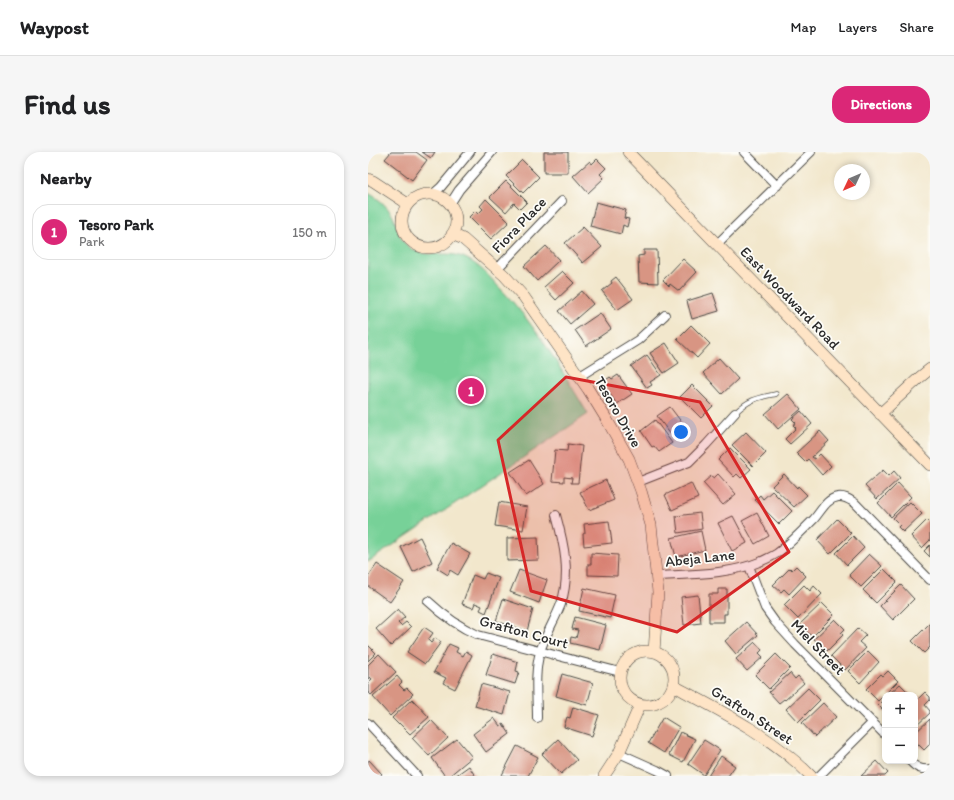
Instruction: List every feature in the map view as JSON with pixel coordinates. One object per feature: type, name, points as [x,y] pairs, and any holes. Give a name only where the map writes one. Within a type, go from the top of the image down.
[{"type":"street","points":[[433,194],[441,187],[470,152]]},
{"type":"street","points":[[450,204],[459,190],[492,152]]},
{"type":"street","name":"East Woodward Road","points":[[628,152],[930,465]]},
{"type":"street","points":[[744,152],[777,186]]},
{"type":"street","points":[[717,244],[811,152]]},
{"type":"street","points":[[368,179],[408,204]]},
{"type":"street","points":[[433,194],[445,199],[450,204],[456,219],[455,227],[447,241],[439,246],[431,248],[422,247],[414,243],[408,237],[403,229],[402,220],[408,204],[419,196],[433,194]]},
{"type":"street","name":"Fiora Place","points":[[497,269],[562,201]]},
{"type":"street","name":"Tesoro Drive","points":[[452,234],[464,239],[497,269],[524,297],[580,376],[608,420],[629,459],[638,482],[651,525],[658,592],[654,652]]},
{"type":"street","points":[[580,376],[638,340],[665,315]]},
{"type":"street","points":[[919,378],[930,365]]},
{"type":"street","points":[[880,414],[930,369]]},
{"type":"street","points":[[638,482],[689,462],[736,413]]},
{"type":"street","name":"Abeja Lane","points":[[656,576],[721,572],[749,566],[774,555],[788,544],[816,517],[821,508],[828,502],[840,497],[847,498],[855,503],[930,580]]},
{"type":"street","points":[[536,718],[537,667],[540,651],[561,604],[566,580],[564,545],[556,514]]},
{"type":"street","name":"Miel Street","points":[[749,566],[764,608],[775,622],[882,732]]},
{"type":"street","name":"Grafton Court","points":[[428,601],[449,619],[472,633],[620,672]]},
{"type":"street","points":[[644,651],[654,652],[662,656],[671,665],[674,676],[674,686],[669,695],[661,702],[650,706],[640,705],[631,701],[623,692],[620,683],[620,672],[625,661],[633,655],[644,651]]},
{"type":"street","name":"Grafton Street","points":[[674,686],[756,732],[785,753],[811,776]]},
{"type":"street","points":[[604,776],[619,753],[640,705]]},
{"type":"street","points":[[819,776],[873,722]]},
{"type":"street","points":[[368,723],[417,776]]},
{"type":"street","points":[[619,753],[668,776]]},
{"type":"street","points":[[913,764],[922,770],[930,769]]},
{"type":"lane","points":[[736,413],[745,404],[752,400],[776,394]]},
{"type":"highlighted area","points":[[566,377],[700,402],[789,552],[677,632],[531,591],[498,440]]},
{"type":"green space","points":[[368,193],[377,198],[387,208],[393,216],[401,238],[409,247],[423,253],[452,254],[460,256],[471,261],[487,274],[511,300],[547,347],[588,414],[368,562]]},
{"type":"building","points":[[391,152],[416,152],[427,160],[412,180],[385,159]]},
{"type":"building","points":[[422,152],[435,152],[431,158]]},
{"type":"building","points":[[544,152],[568,152],[568,173],[544,173]]},
{"type":"building","points":[[597,159],[606,168],[600,174],[604,178],[588,193],[573,176],[590,161],[592,164]]},
{"type":"building","points":[[522,160],[539,177],[523,193],[506,176]]},
{"type":"building","points":[[506,181],[527,202],[520,209],[514,203],[506,212],[490,197]]},
{"type":"building","points":[[486,199],[509,222],[491,239],[469,217],[475,211],[478,214],[483,209],[480,206]]},
{"type":"building","points":[[596,202],[626,210],[624,218],[629,219],[627,227],[623,225],[621,234],[590,226]]},
{"type":"building","points":[[583,227],[602,247],[583,263],[565,243]]},
{"type":"building","points":[[546,246],[559,260],[537,281],[524,266]]},
{"type":"building","points":[[644,250],[657,250],[658,283],[639,282],[638,256],[644,255]]},
{"type":"building","points":[[683,259],[697,272],[679,291],[670,284],[669,286],[663,280]]},
{"type":"building","points":[[562,271],[574,283],[556,300],[544,287]]},
{"type":"building","points":[[616,277],[633,299],[617,310],[602,291],[612,283],[611,281]]},
{"type":"building","points":[[582,291],[593,304],[570,324],[559,311]]},
{"type":"building","points":[[713,293],[719,311],[692,319],[687,301]]},
{"type":"building","points":[[600,313],[611,329],[586,346],[575,330]]},
{"type":"building","points":[[691,325],[710,344],[697,358],[677,339]]},
{"type":"building","points":[[666,343],[679,363],[664,373],[650,353]]},
{"type":"building","points":[[647,355],[661,375],[650,382],[652,385],[647,388],[631,366]]},
{"type":"building","points":[[719,358],[738,379],[722,394],[703,373]]},
{"type":"building","points":[[618,375],[632,394],[617,404],[602,383],[610,377],[612,379]]},
{"type":"building","points":[[692,385],[713,406],[701,418],[680,397]]},
{"type":"building","points":[[788,394],[801,409],[778,429],[765,414]]},
{"type":"building","points":[[670,407],[689,432],[683,437],[681,434],[674,439],[657,416]]},
{"type":"building","points":[[801,411],[812,424],[790,444],[785,439],[796,428],[793,425],[796,423],[792,419]]},
{"type":"building","points":[[655,420],[672,443],[659,452],[654,446],[652,447],[641,431]]},
{"type":"building","points":[[820,431],[829,441],[812,457],[815,459],[820,454],[831,466],[822,475],[808,459],[805,462],[796,453]]},
{"type":"building","points":[[746,432],[766,453],[753,466],[732,445]]},
{"type":"building","points":[[568,444],[582,446],[578,483],[571,483],[572,478],[564,477],[564,482],[552,481],[555,450],[567,451]]},
{"type":"building","points":[[730,448],[751,469],[741,478],[737,474],[734,477],[718,460]]},
{"type":"building","points":[[529,460],[544,484],[526,496],[510,472]]},
{"type":"building","points":[[883,470],[889,476],[894,471],[900,478],[877,499],[865,486]]},
{"type":"building","points":[[718,474],[736,494],[723,505],[703,483],[711,476],[714,478]]},
{"type":"building","points":[[784,474],[797,488],[798,486],[807,495],[794,507],[772,486]]},
{"type":"building","points":[[606,480],[614,500],[589,510],[580,492]]},
{"type":"building","points":[[691,483],[698,498],[672,510],[665,495]]},
{"type":"building","points":[[898,483],[911,497],[891,517],[878,503]]},
{"type":"building","points":[[772,491],[792,511],[779,524],[755,500],[760,495],[763,499]]},
{"type":"building","points":[[499,502],[527,507],[523,530],[495,526]]},
{"type":"building","points":[[910,502],[922,514],[903,532],[898,527],[900,525],[893,518]]},
{"type":"building","points":[[700,513],[702,529],[678,533],[676,516]]},
{"type":"building","points":[[757,513],[769,536],[755,544],[742,521]]},
{"type":"building","points":[[733,516],[747,543],[732,551],[718,523]]},
{"type":"building","points":[[837,519],[851,533],[830,554],[817,540]]},
{"type":"building","points":[[927,520],[930,523],[930,540],[922,548],[911,536]]},
{"type":"building","points":[[609,521],[612,543],[584,546],[584,524]]},
{"type":"building","points":[[701,531],[705,550],[676,557],[671,538]]},
{"type":"building","points":[[853,536],[864,548],[847,565],[836,553]]},
{"type":"building","points":[[420,537],[432,562],[413,572],[401,547]]},
{"type":"building","points":[[538,537],[539,560],[507,561],[507,538]]},
{"type":"building","points":[[451,543],[470,554],[458,575],[450,570],[448,575],[437,568]]},
{"type":"building","points":[[930,545],[930,557],[924,551]]},
{"type":"building","points":[[591,553],[618,555],[617,576],[588,575],[588,564],[591,564]]},
{"type":"building","points":[[869,554],[882,566],[861,587],[849,575]]},
{"type":"building","points":[[377,564],[404,582],[390,602],[368,586],[368,577]]},
{"type":"building","points":[[796,566],[806,576],[789,594],[784,589],[781,592],[773,585],[790,568],[792,570]]},
{"type":"building","points":[[884,569],[897,582],[876,603],[863,590]]},
{"type":"building","points":[[519,570],[547,580],[539,603],[510,592]]},
{"type":"building","points":[[486,573],[499,578],[486,613],[480,610],[482,606],[475,603],[473,608],[462,604],[473,575],[483,579]]},
{"type":"building","points":[[804,585],[810,591],[814,586],[822,594],[798,619],[784,605]]},
{"type":"building","points":[[901,585],[914,599],[893,620],[880,606]]},
{"type":"building","points":[[584,588],[615,595],[610,618],[579,611]]},
{"type":"building","points":[[718,589],[727,589],[727,614],[724,614],[724,622],[709,622],[709,594],[718,594]]},
{"type":"building","points":[[698,595],[701,623],[684,625],[681,597]]},
{"type":"building","points":[[503,599],[533,609],[527,631],[496,621]]},
{"type":"building","points":[[822,603],[834,615],[812,637],[800,624]]},
{"type":"building","points":[[398,609],[405,617],[398,623],[401,626],[406,622],[411,627],[391,646],[376,629]]},
{"type":"building","points":[[575,617],[606,625],[600,650],[570,643],[571,637],[576,638],[578,630],[572,629]]},
{"type":"building","points":[[835,619],[845,629],[841,633],[843,635],[827,651],[814,639]]},
{"type":"building","points":[[746,622],[758,635],[736,654],[725,641]]},
{"type":"building","points":[[930,623],[930,647],[924,653],[912,641]]},
{"type":"building","points":[[424,627],[433,633],[428,640],[431,643],[435,638],[441,642],[425,664],[407,652]]},
{"type":"building","points":[[858,628],[866,635],[859,642],[866,648],[845,670],[831,656]]},
{"type":"building","points":[[755,642],[762,650],[759,653],[763,657],[747,671],[736,659]]},
{"type":"building","points":[[449,644],[458,648],[456,652],[463,656],[466,651],[472,655],[455,689],[443,683],[446,678],[434,672]]},
{"type":"building","points":[[368,645],[376,653],[368,661]]},
{"type":"building","points":[[868,651],[879,662],[860,683],[848,671]]},
{"type":"building","points":[[379,654],[396,672],[371,695],[368,692],[368,683],[372,679],[370,677],[368,679],[368,665]]},
{"type":"building","points":[[493,654],[518,662],[516,671],[519,672],[515,684],[486,675]]},
{"type":"building","points":[[776,654],[790,668],[769,689],[755,675]]},
{"type":"building","points":[[888,671],[898,681],[887,692],[882,692],[882,697],[878,701],[866,689],[881,674],[883,676]]},
{"type":"building","points":[[790,673],[795,679],[798,676],[804,683],[785,700],[784,699],[779,703],[769,692]]},
{"type":"building","points":[[562,674],[593,683],[587,705],[556,696]]},
{"type":"building","points":[[397,676],[402,682],[399,685],[404,690],[407,688],[413,694],[390,716],[373,697]]},
{"type":"building","points":[[481,684],[510,692],[504,715],[475,706]]},
{"type":"building","points":[[900,684],[908,692],[891,692]]},
{"type":"building","points":[[808,688],[820,700],[798,722],[786,709]]},
{"type":"building","points":[[925,692],[930,697],[930,700],[925,705],[930,713],[918,724],[918,699]]},
{"type":"building","points":[[412,699],[429,717],[410,734],[392,718]]},
{"type":"building","points":[[882,701],[882,709],[878,705]]},
{"type":"building","points":[[823,703],[836,717],[815,737],[802,723]]},
{"type":"building","points":[[573,707],[599,715],[592,736],[564,727],[567,717],[570,718]]},
{"type":"building","points":[[663,717],[679,727],[664,753],[648,743]]},
{"type":"building","points":[[494,718],[500,726],[503,724],[510,734],[486,752],[473,734]]},
{"type":"building","points":[[930,719],[930,744],[924,750],[918,744],[918,730]]},
{"type":"building","points":[[431,720],[448,738],[429,756],[412,738]]},
{"type":"building","points":[[680,732],[695,739],[683,762],[669,755]]},
{"type":"building","points":[[457,739],[472,757],[449,776],[445,776],[432,758]]},
{"type":"building","points":[[558,739],[577,760],[561,774],[542,754]]},
{"type":"building","points":[[704,740],[720,750],[704,775],[688,764]]},
{"type":"building","points":[[517,746],[538,757],[528,776],[502,775]]},
{"type":"building","points":[[721,756],[735,766],[728,776],[708,776]]},
{"type":"building","points":[[369,760],[382,774],[380,776],[368,776]]},
{"type":"building","points":[[877,761],[888,773],[885,776],[861,776]]},
{"type":"building","points":[[469,766],[475,776],[455,776]]},
{"type":"place","name":"Tesoro Park","points":[[471,391]]}]
